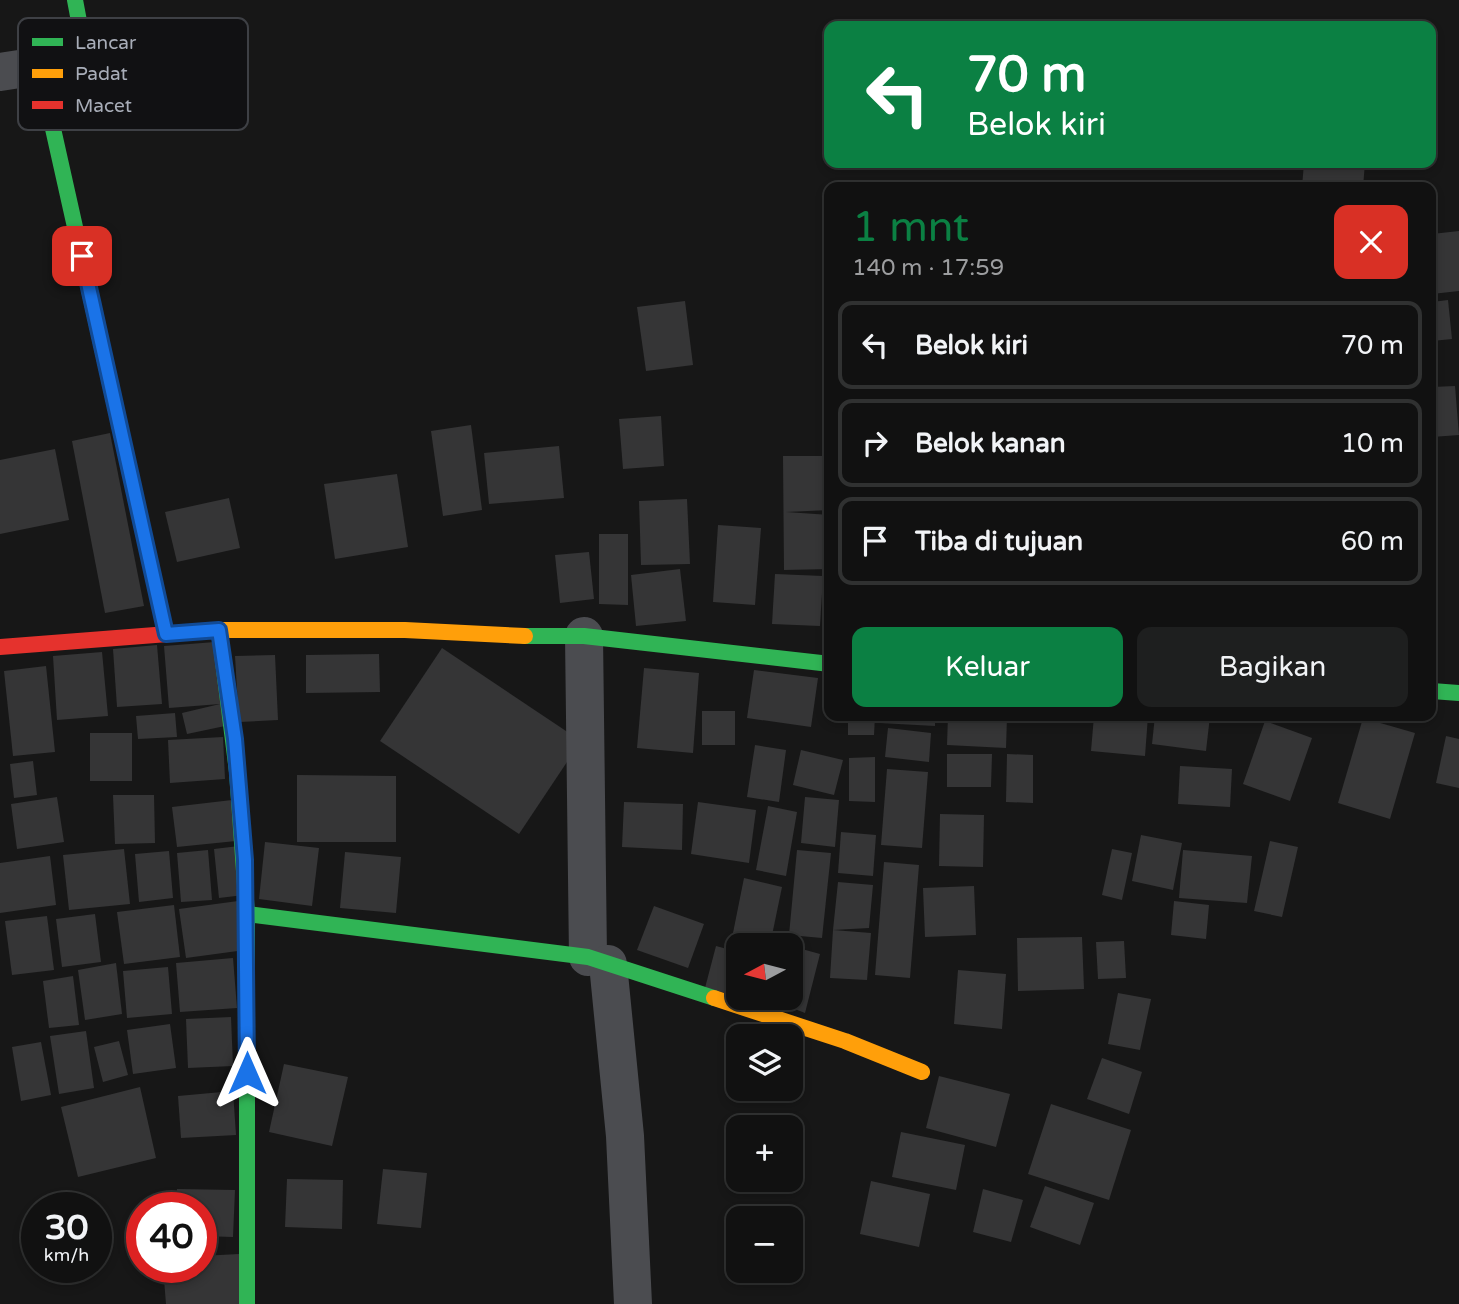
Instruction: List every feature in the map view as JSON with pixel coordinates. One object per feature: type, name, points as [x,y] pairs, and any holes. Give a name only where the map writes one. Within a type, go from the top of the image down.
[{"type":"street","points":[[75,0],[78,18]]},
{"type":"street","points":[[0,72],[18,69]]},
{"type":"street","points":[[54,130],[166,634]]},
{"type":"street","points":[[219,630],[235,739],[247,914],[247,1304]]},
{"type":"street","points":[[0,647],[219,630],[405,630],[512,636],[584,636],[824,663]]},
{"type":"street","points":[[584,636],[598,961],[625,1136],[633,1304]]},
{"type":"street","points":[[1436,691],[1459,693]]},
{"type":"street","points":[[247,914],[598,961],[845,1041],[922,1072]]},
{"type":"building","points":[[1304,168],[1365,168],[1363,182],[1302,182]]},
{"type":"building","points":[[1459,231],[1459,291],[1436,294],[1436,234]]},
{"type":"building","points":[[1448,300],[1452,339],[1436,341],[1436,302]]},
{"type":"building","points":[[685,301],[693,365],[646,371],[637,307]]},
{"type":"building","points":[[1455,386],[1459,435],[1436,437],[1436,387]]},
{"type":"building","points":[[661,416],[664,466],[623,469],[619,419]]},
{"type":"building","points":[[471,425],[482,510],[443,516],[431,431]]},
{"type":"building","points":[[110,433],[144,606],[105,613],[72,441]]},
{"type":"building","points":[[559,446],[564,498],[489,504],[484,453]]},
{"type":"building","points":[[55,449],[69,520],[0,534],[0,460]]},
{"type":"building","points":[[783,456],[824,456],[824,510],[786,512],[824,515],[824,569],[784,570]]},
{"type":"building","points":[[397,474],[408,547],[335,559],[324,484]]},
{"type":"building","points":[[229,498],[240,548],[177,562],[165,512]]},
{"type":"building","points":[[687,499],[690,564],[641,565],[639,501]]},
{"type":"building","points":[[718,525],[761,528],[755,605],[713,602]]},
{"type":"building","points":[[599,534],[628,534],[628,605],[599,604]]},
{"type":"building","points":[[589,552],[594,599],[560,603],[555,555]]},
{"type":"building","points":[[680,569],[686,621],[636,626],[631,575]]},
{"type":"building","points":[[775,574],[823,576],[820,626],[772,624]]},
{"type":"building","points":[[215,642],[225,726],[187,734],[182,713],[220,704],[169,708],[164,646]]},
{"type":"building","points":[[157,645],[162,704],[117,707],[113,649]]},
{"type":"building","points":[[442,648],[581,741],[519,834],[380,741]]},
{"type":"building","points":[[102,652],[108,716],[57,720],[53,656]]},
{"type":"building","points":[[379,654],[380,692],[306,693],[306,655]]},
{"type":"building","points":[[275,655],[278,720],[239,722],[235,656]]},
{"type":"building","points":[[46,666],[55,752],[13,756],[4,671]]},
{"type":"building","points":[[644,668],[699,673],[693,753],[637,748]]},
{"type":"building","points":[[754,670],[818,678],[811,727],[747,718]]},
{"type":"building","points":[[702,711],[735,711],[735,745],[702,745]]},
{"type":"building","points":[[175,713],[177,737],[138,739],[136,716]]},
{"type":"building","points":[[848,721],[875,721],[874,735],[848,735]]},
{"type":"building","points":[[935,721],[935,726],[880,723]]},
{"type":"building","points":[[948,721],[1007,721],[1006,748],[947,745]]},
{"type":"building","points":[[1094,721],[1148,721],[1145,756],[1091,751]]},
{"type":"building","points":[[1154,721],[1209,721],[1206,751],[1152,744]]},
{"type":"building","points":[[1265,721],[1312,738],[1290,801],[1243,784]]},
{"type":"building","points":[[1362,721],[1373,721],[1415,733],[1390,819],[1338,803]]},
{"type":"building","points":[[888,728],[931,733],[929,762],[885,757]]},
{"type":"building","points":[[90,733],[132,733],[132,781],[90,781]]},
{"type":"building","points":[[1446,736],[1459,739],[1459,788],[1436,783]]},
{"type":"building","points":[[223,737],[225,779],[170,783],[168,740]]},
{"type":"building","points":[[755,745],[786,750],[779,802],[747,797]]},
{"type":"building","points":[[801,750],[843,760],[834,795],[793,785]]},
{"type":"building","points":[[947,754],[992,754],[991,787],[947,787]]},
{"type":"building","points":[[1007,754],[1033,755],[1033,803],[1006,802]]},
{"type":"building","points":[[875,757],[875,802],[849,801],[849,758]]},
{"type":"building","points":[[33,761],[37,795],[14,798],[10,764]]},
{"type":"building","points":[[1180,766],[1232,769],[1230,807],[1178,804]]},
{"type":"building","points":[[887,769],[928,772],[922,848],[881,845]]},
{"type":"building","points":[[297,775],[396,776],[396,842],[297,842]]},
{"type":"building","points":[[113,795],[154,795],[155,843],[115,844]]},
{"type":"building","points":[[57,797],[64,842],[17,849],[11,804]]},
{"type":"building","points":[[805,797],[839,800],[835,847],[801,843]]},
{"type":"building","points":[[232,800],[236,841],[177,847],[172,807]]},
{"type":"building","points":[[624,802],[683,804],[682,850],[622,847]]},
{"type":"building","points":[[698,802],[756,810],[749,863],[691,854]]},
{"type":"building","points":[[768,806],[797,812],[786,876],[756,870]]},
{"type":"building","points":[[940,814],[984,815],[983,867],[939,866]]},
{"type":"building","points":[[841,832],[876,835],[873,876],[838,873]]},
{"type":"building","points":[[1141,835],[1182,843],[1173,890],[1132,881]]},
{"type":"building","points":[[1270,841],[1298,847],[1282,917],[1254,911]]},
{"type":"building","points":[[265,842],[319,848],[312,906],[259,899]]},
{"type":"building","points":[[239,846],[244,895],[219,898],[214,849]]},
{"type":"building","points":[[124,849],[130,904],[69,910],[63,855]]},
{"type":"building","points":[[1112,849],[1132,853],[1122,900],[1102,895]]},
{"type":"building","points":[[208,850],[212,900],[181,902],[177,853]]},
{"type":"building","points":[[797,850],[831,853],[822,938],[789,933]]},
{"type":"building","points":[[1183,850],[1252,856],[1247,903],[1179,898]]},
{"type":"building","points":[[169,851],[173,898],[139,902],[135,854]]},
{"type":"building","points":[[345,852],[401,857],[396,913],[340,908]]},
{"type":"building","points":[[50,856],[56,905],[0,913],[0,863]]},
{"type":"building","points":[[884,862],[919,865],[910,978],[875,975]]},
{"type":"building","points":[[744,878],[782,887],[772,933],[733,933]]},
{"type":"building","points":[[838,882],[873,885],[869,928],[833,930]]},
{"type":"building","points":[[974,886],[976,935],[925,937],[923,888]]},
{"type":"building","points":[[238,901],[245,950],[186,958],[179,909]]},
{"type":"building","points":[[1174,901],[1209,905],[1206,939],[1171,935]]},
{"type":"building","points":[[174,905],[180,957],[124,964],[117,912]]},
{"type":"building","points":[[654,906],[704,924],[688,968],[637,950]]},
{"type":"building","points":[[95,914],[101,962],[62,967],[56,919]]},
{"type":"building","points":[[47,916],[54,970],[12,975],[5,921]]},
{"type":"building","points":[[833,930],[871,933],[867,980],[830,978]]},
{"type":"building","points":[[1082,937],[1084,989],[1018,991],[1017,938]]},
{"type":"building","points":[[1124,941],[1126,978],[1098,979],[1096,942]]},
{"type":"building","points":[[716,946],[726,949],[726,993],[705,988]]},
{"type":"building","points":[[803,949],[820,954],[805,1013],[797,1010],[803,1010]]},
{"type":"building","points":[[233,958],[237,1008],[180,1012],[176,963]]},
{"type":"building","points":[[116,963],[122,1014],[85,1020],[78,970]]},
{"type":"building","points":[[168,967],[172,1014],[127,1018],[123,971]]},
{"type":"building","points":[[958,970],[1006,974],[1002,1029],[954,1024]]},
{"type":"building","points":[[73,976],[79,1025],[49,1028],[43,981]]},
{"type":"building","points":[[1118,993],[1151,999],[1140,1050],[1108,1044]]},
{"type":"building","points":[[231,1017],[233,1066],[188,1068],[186,1019]]},
{"type":"building","points":[[170,1024],[176,1068],[133,1074],[127,1030]]},
{"type":"building","points":[[86,1031],[94,1088],[59,1094],[50,1036]]},
{"type":"building","points":[[119,1041],[128,1075],[103,1082],[94,1047]]},
{"type":"building","points":[[41,1042],[51,1095],[21,1101],[12,1047]]},
{"type":"building","points":[[1102,1058],[1142,1072],[1129,1114],[1087,1099]]},
{"type":"building","points":[[284,1064],[348,1077],[332,1146],[269,1132]]},
{"type":"building","points":[[939,1076],[1010,1094],[996,1147],[926,1128]]},
{"type":"building","points":[[140,1087],[156,1158],[78,1177],[61,1107]]},
{"type":"building","points":[[233,1091],[236,1135],[181,1138],[178,1096]]},
{"type":"building","points":[[1051,1104],[1131,1130],[1109,1200],[1028,1174]]},
{"type":"building","points":[[901,1132],[965,1145],[956,1190],[892,1177]]},
{"type":"building","points":[[383,1169],[427,1173],[421,1228],[377,1224]]},
{"type":"building","points":[[287,1179],[343,1180],[342,1229],[285,1227]]},
{"type":"building","points":[[871,1181],[930,1194],[919,1247],[860,1234]]},
{"type":"building","points":[[1045,1186],[1094,1203],[1080,1245],[1030,1227]]},
{"type":"building","points":[[177,1189],[235,1190],[233,1237],[217,1236],[217,1192],[177,1192]]},
{"type":"building","points":[[983,1189],[1023,1200],[1011,1242],[973,1232]]},
{"type":"building","points":[[239,1254],[241,1304],[166,1304],[164,1283],[217,1283],[217,1255]]},
{"type":"traffic: fast","points":[[75,0],[78,18]]},
{"type":"traffic: fast","points":[[53,130],[166,634]]},
{"type":"traffic: fast","points":[[219,630],[237,772],[247,914],[247,1304]]},
{"type":"traffic: fast","points":[[525,636],[584,636],[824,663]]},
{"type":"traffic: fast","points":[[1436,691],[1459,693]]},
{"type":"traffic: fast","points":[[247,914],[588,957],[714,998]]},
{"type":"traffic: slow","points":[[168,634],[219,630],[405,630],[525,636]]},
{"type":"traffic: slow","points":[[714,998],[845,1041],[922,1072]]},
{"type":"traffic: jam","points":[[0,647],[168,634]]},
{"type":"route","points":[[82,256],[166,634],[219,630],[235,739],[245,860],[247,1073]]}]
